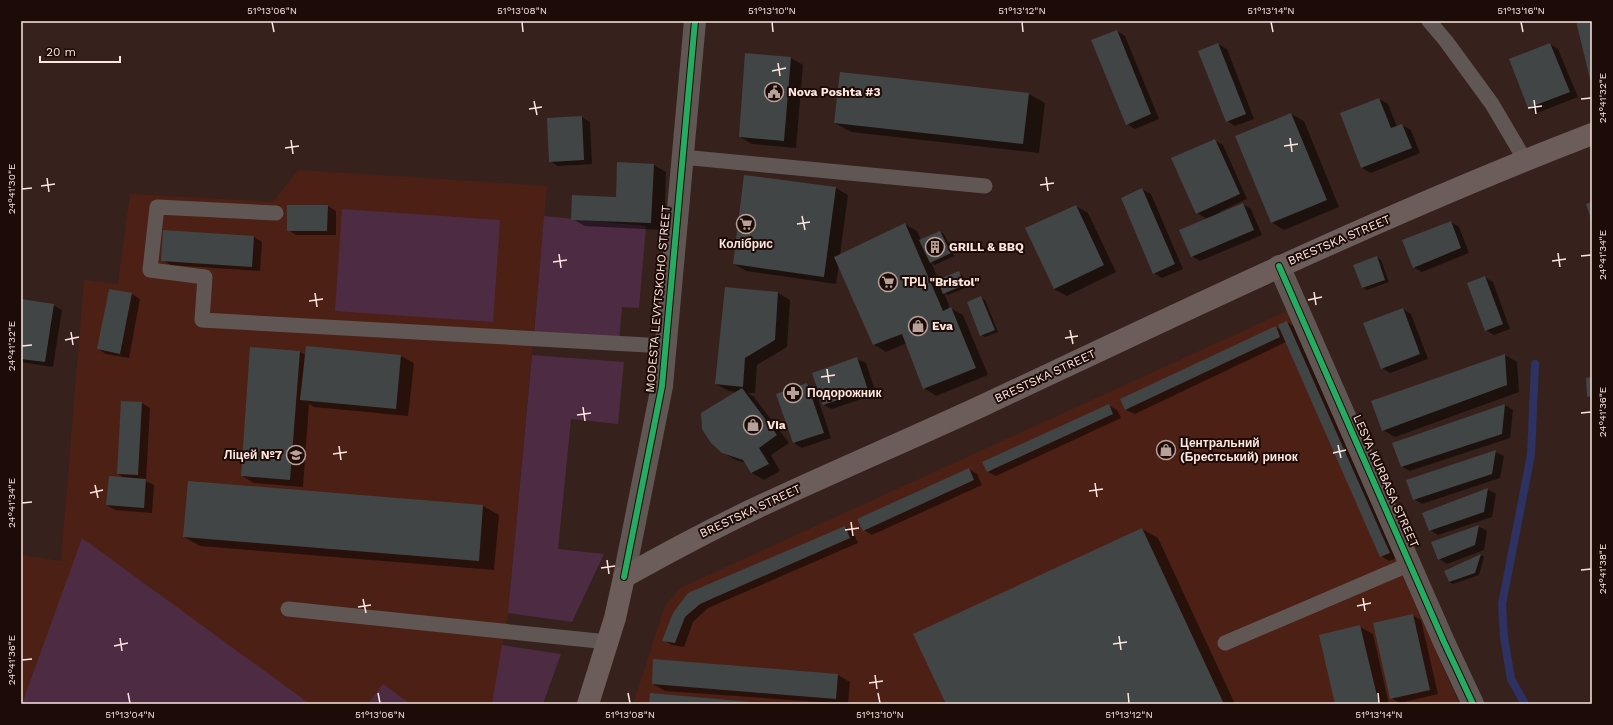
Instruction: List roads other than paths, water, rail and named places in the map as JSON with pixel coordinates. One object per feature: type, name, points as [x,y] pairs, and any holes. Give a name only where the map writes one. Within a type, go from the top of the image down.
[{"type":"main road","name":"BRESTSKA STREET","points":[[624,577],[691,540],[770,501],[940,426],[1279,266],[1525,160],[1592,134]]},
{"type":"main road","points":[[588,704],[616,618],[624,577]]},
{"type":"street","name":"MODESTA LEVYTSKOHO STREET","points":[[624,577],[662,386],[682,157],[696,21]]},
{"type":"street","name":"LESYA KURBASA STREET","points":[[1279,266],[1473,704]]},
{"type":"lane","points":[[1429,21],[1446,41],[1492,104],[1525,160]]},
{"type":"lane","points":[[682,157],[984,186]]},
{"type":"lane","points":[[276,213],[157,207],[150,270],[205,277],[202,320],[665,346]]},
{"type":"lane","points":[[1225,643],[1410,564]]},
{"type":"lane","points":[[288,609],[608,642]]},
{"type":"waterway","points":[[1525,704],[1511,679],[1504,637],[1502,604],[1531,455],[1535,364]]},
{"type":"place","name":"Nova Poshta #3","points":[[774,92]]},
{"type":"place","name":"Колібрис","points":[[746,224]]},
{"type":"place","name":"GRILL & BBQ","points":[[935,247]]},
{"type":"place","name":"ТРЦ \"Bristol\"","points":[[888,282]]},
{"type":"place","name":"Eva","points":[[918,326]]},
{"type":"place","name":"Подорожник","points":[[793,393]]},
{"type":"place","name":"Via","points":[[753,425]]},
{"type":"place","name":"Центральний (Брестський) ринок","points":[[1166,450]]},
{"type":"place","name":"Ліцей №7","points":[[296,455]]}]
